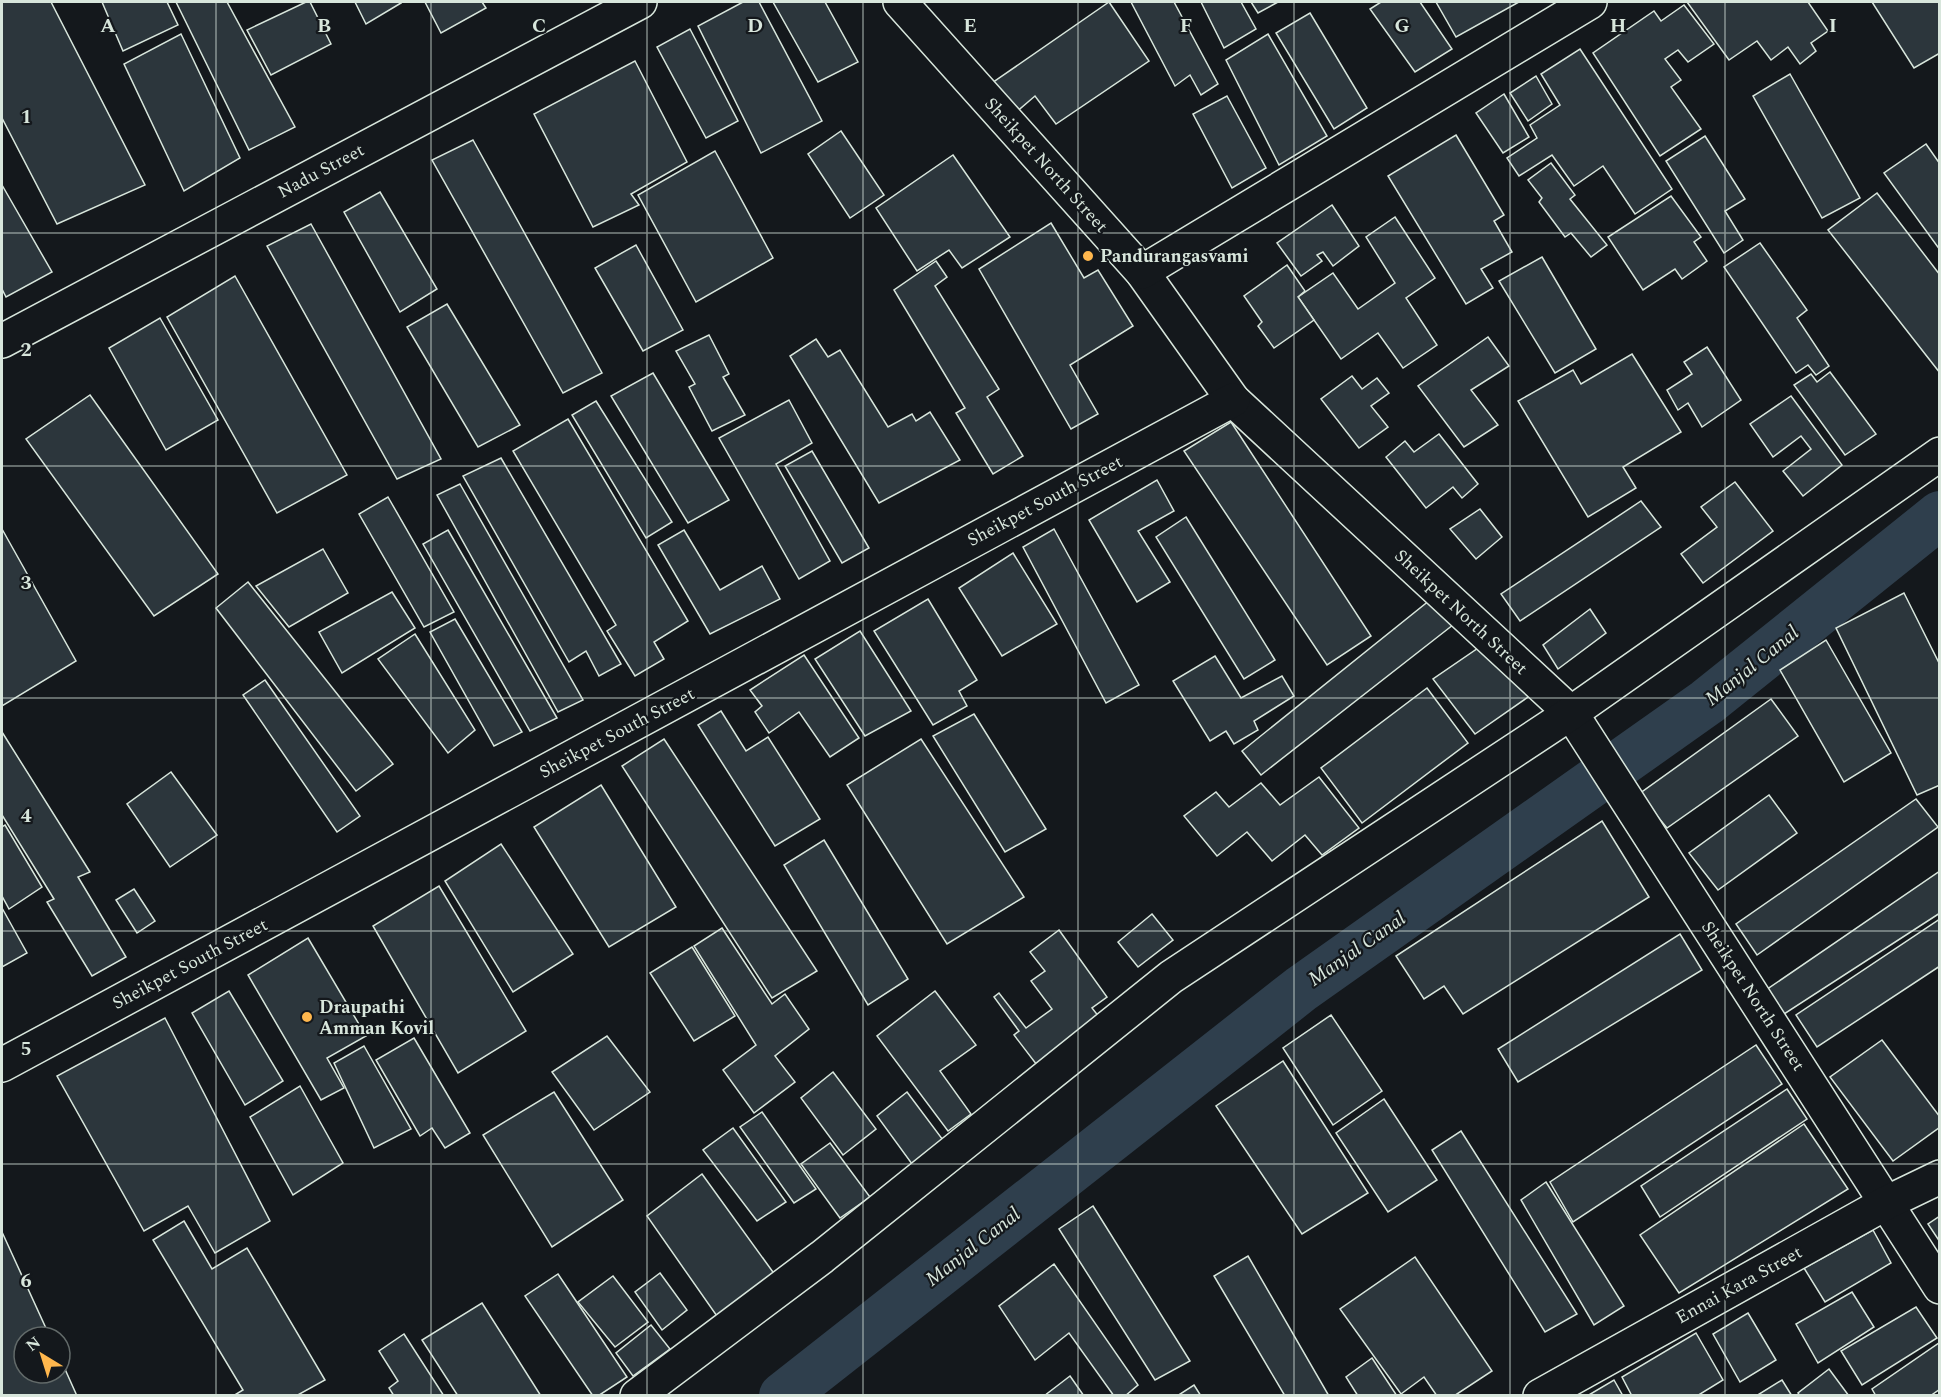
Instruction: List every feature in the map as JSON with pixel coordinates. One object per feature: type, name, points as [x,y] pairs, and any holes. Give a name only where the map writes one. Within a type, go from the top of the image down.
[{"type":"street","name":"Nadu Street","points":[[2,341],[640,2]]},
{"type":"street","name":"Sheikpet North Street","points":[[900,2],[1142,272],[1233,400],[1572,715],[1940,1287]]},
{"type":"street","points":[[1142,272],[1590,2]]},
{"type":"street","name":"Sheikpet South Street","points":[[2,1065],[1233,400]]},
{"type":"street","points":[[637,1395],[822,1257],[1170,977],[1572,715],[1940,454]]},
{"type":"street","name":"Ennai Kara Street","points":[[1540,1395],[1886,1203],[1940,1177]]},
{"type":"building","points":[[2,2],[51,2],[145,185],[57,224],[2,118]]},
{"type":"building","points":[[102,2],[167,2],[178,25],[123,51]]},
{"type":"building","points":[[176,2],[227,2],[295,127],[249,150]]},
{"type":"building","points":[[310,2],[331,44],[271,75],[247,30]]},
{"type":"building","points":[[355,2],[400,2],[401,3],[366,24]]},
{"type":"building","points":[[425,2],[482,2],[486,8],[441,33]]},
{"type":"building","points":[[743,2],[759,2],[822,121],[761,153],[698,26]]},
{"type":"building","points":[[773,2],[825,2],[858,62],[818,82]]},
{"type":"building","points":[[1109,2],[1149,61],[1056,124],[1035,96],[1014,114],[992,83]]},
{"type":"building","points":[[1131,2],[1174,2],[1218,84],[1201,95],[1190,75],[1175,86]]},
{"type":"building","points":[[1201,2],[1241,2],[1256,29],[1224,48]]},
{"type":"building","points":[[1251,2],[1278,2],[1258,13]]},
{"type":"building","points":[[1381,2],[1420,2],[1452,49],[1415,72],[1370,9]]},
{"type":"building","points":[[1436,2],[1519,2],[1456,37]]},
{"type":"building","points":[[1687,2],[1808,2],[1828,31],[1811,43],[1816,51],[1800,64],[1788,47],[1771,60],[1757,41],[1729,60]]},
{"type":"building","points":[[1872,2],[1940,2],[1940,53],[1914,68]]},
{"type":"building","points":[[1684,5],[1714,44],[1688,62],[1678,50],[1665,59],[1681,80],[1671,87],[1701,129],[1660,156],[1593,53],[1654,11],[1661,21]]},
{"type":"building","points":[[1310,13],[1367,108],[1334,129],[1276,33]]},
{"type":"building","points":[[690,29],[738,121],[706,138],[657,47]]},
{"type":"building","points":[[181,34],[240,158],[184,191],[124,64]]},
{"type":"building","points":[[1268,34],[1327,136],[1279,165],[1226,60]]},
{"type":"building","points":[[1580,49],[1672,189],[1635,214],[1603,166],[1574,186],[1552,155],[1519,176],[1507,158],[1537,138],[1530,125],[1560,105],[1541,74]]},
{"type":"building","points":[[635,61],[687,162],[631,194],[639,205],[593,227],[534,114]]},
{"type":"building","points":[[1790,74],[1860,198],[1822,218],[1753,96]]},
{"type":"building","points":[[1536,76],[1552,104],[1528,121],[1510,93]]},
{"type":"building","points":[[1504,94],[1529,137],[1503,153],[1476,113]]},
{"type":"building","points":[[1227,96],[1266,168],[1232,188],[1193,114]]},
{"type":"building","points":[[841,131],[884,195],[850,218],[808,154]]},
{"type":"building","points":[[1456,135],[1504,215],[1494,221],[1512,252],[1481,269],[1493,288],[1466,304],[1388,176]]},
{"type":"building","points":[[1705,136],[1745,199],[1725,211],[1743,240],[1724,253],[1666,161]]},
{"type":"building","points":[[473,140],[602,373],[563,393],[432,160]]},
{"type":"building","points":[[1926,144],[1940,164],[1940,250],[1884,173]]},
{"type":"building","points":[[715,151],[773,258],[696,302],[638,195]]},
{"type":"building","points":[[953,155],[1010,237],[962,268],[949,250],[917,271],[876,208]]},
{"type":"building","points":[[1551,163],[1575,195],[1570,199],[1607,245],[1591,257],[1571,233],[1565,237],[1539,202],[1542,198],[1528,180]]},
{"type":"building","points":[[2,185],[52,272],[6,297],[2,289]]},
{"type":"building","points":[[380,192],[437,289],[400,312],[344,212]]},
{"type":"building","points":[[1877,193],[1940,275],[1940,373],[1828,230]]},
{"type":"building","points":[[1671,196],[1701,237],[1694,242],[1707,261],[1682,279],[1675,269],[1643,290],[1608,237]]},
{"type":"building","points":[[1332,205],[1359,246],[1333,266],[1323,252],[1317,255],[1322,261],[1301,276],[1277,243]]},
{"type":"building","points":[[1395,217],[1435,278],[1406,298],[1437,345],[1403,368],[1378,333],[1341,359],[1298,297],[1333,273],[1358,309],[1395,283],[1366,237]]},
{"type":"building","points":[[1051,223],[1084,278],[1098,270],[1133,326],[1070,365],[1098,414],[1071,429],[979,269]]},
{"type":"building","points":[[311,224],[441,459],[397,479],[267,246]]},
{"type":"building","points":[[1760,243],[1807,310],[1797,318],[1829,366],[1816,375],[1808,365],[1796,373],[1724,267]]},
{"type":"building","points":[[636,245],[683,330],[643,351],[595,268]]},
{"type":"building","points":[[1542,257],[1596,349],[1555,373],[1499,281]]},
{"type":"building","points":[[936,261],[947,277],[935,286],[999,389],[987,397],[1023,456],[993,474],[956,413],[965,408],[894,290]]},
{"type":"building","points":[[1287,265],[1305,291],[1298,297],[1314,320],[1274,348],[1258,326],[1262,322],[1244,296]]},
{"type":"building","points":[[235,276],[347,475],[277,513],[167,317]]},
{"type":"building","points":[[447,304],[520,425],[478,447],[407,327]]},
{"type":"building","points":[[160,318],[218,420],[166,450],[109,348]]},
{"type":"building","points":[[709,335],[729,374],[723,377],[745,415],[712,431],[689,387],[695,384],[676,351]]},
{"type":"building","points":[[1488,337],[1509,366],[1471,390],[1498,425],[1464,447],[1418,386]]},
{"type":"building","points":[[816,339],[828,357],[840,350],[888,427],[912,414],[916,421],[930,412],[960,460],[879,503],[790,356]]},
{"type":"building","points":[[1707,347],[1741,400],[1702,427],[1688,403],[1678,410],[1667,390],[1692,374],[1684,362]]},
{"type":"building","points":[[1632,354],[1681,432],[1623,467],[1636,488],[1588,517],[1518,401],[1573,370],[1581,384]]},
{"type":"building","points":[[1830,372],[1876,434],[1845,455],[1794,385],[1811,374],[1817,382]]},
{"type":"building","points":[[653,373],[729,500],[688,523],[611,396]]},
{"type":"building","points":[[1352,376],[1362,389],[1377,378],[1389,393],[1371,406],[1388,427],[1359,448],[1321,399]]},
{"type":"building","points":[[90,395],[218,574],[154,616],[26,439]]},
{"type":"building","points":[[1791,396],[1842,465],[1803,496],[1783,471],[1811,449],[1801,436],[1773,457],[1750,424]]},
{"type":"building","points":[[789,400],[812,443],[776,464],[830,561],[799,579],[719,438]]},
{"type":"building","points":[[596,401],[672,522],[646,538],[572,415]]},
{"type":"building","points":[[568,419],[688,621],[654,642],[664,659],[635,676],[607,631],[616,625],[513,451]]},
{"type":"building","points":[[1231,422],[1371,636],[1327,665],[1184,451]]},
{"type":"building","points":[[1439,434],[1478,484],[1462,498],[1453,487],[1426,508],[1386,457],[1405,441],[1414,452]]},
{"type":"building","points":[[812,451],[869,548],[842,563],[785,466]]},
{"type":"building","points":[[501,458],[621,664],[599,676],[586,651],[569,662],[463,476]]},
{"type":"building","points":[[1157,480],[1174,511],[1138,531],[1170,582],[1137,602],[1089,520]]},
{"type":"building","points":[[1735,482],[1773,531],[1703,583],[1681,554],[1717,527],[1701,507]]},
{"type":"building","points":[[460,484],[583,700],[558,712],[437,495]]},
{"type":"building","points":[[388,497],[454,612],[424,627],[359,514]]},
{"type":"building","points":[[1641,501],[1661,527],[1520,621],[1501,594]]},
{"type":"building","points":[[1480,509],[1502,537],[1476,559],[1450,529]]},
{"type":"building","points":[[1186,517],[1275,660],[1244,679],[1156,537]]},
{"type":"building","points":[[2,529],[76,661],[2,706]]},
{"type":"building","points":[[1054,529],[1139,685],[1106,703],[1023,547]]},
{"type":"building","points":[[448,530],[557,718],[530,731],[423,544]]},
{"type":"building","points":[[684,530],[720,590],[762,566],[780,599],[710,634],[658,545]]},
{"type":"building","points":[[323,549],[348,593],[289,627],[256,586]]},
{"type":"building","points":[[1013,553],[1057,624],[1002,656],[959,588]]},
{"type":"building","points":[[248,582],[393,764],[356,791],[216,608]]},
{"type":"building","points":[[392,592],[415,628],[342,673],[319,632]]},
{"type":"building","points":[[1904,593],[1940,665],[1940,785],[1917,795],[1836,628]]},
{"type":"building","points":[[1435,596],[1458,621],[1261,775],[1242,751]]},
{"type":"building","points":[[928,599],[977,680],[959,691],[967,706],[933,725],[874,631]]},
{"type":"building","points":[[1590,609],[1606,633],[1558,669],[1543,645]]},
{"type":"building","points":[[455,619],[522,732],[494,746],[430,632]]},
{"type":"building","points":[[860,631],[911,711],[865,736],[815,659]]},
{"type":"building","points":[[415,634],[475,730],[448,753],[378,659]]},
{"type":"building","points":[[1826,640],[1891,753],[1844,782],[1780,670]]},
{"type":"building","points":[[1487,642],[1531,695],[1475,734],[1433,679]]},
{"type":"building","points":[[804,655],[859,738],[830,757],[799,712],[769,733],[755,712],[762,706],[750,690]]},
{"type":"building","points":[[1215,656],[1241,698],[1282,676],[1294,696],[1254,721],[1258,730],[1234,744],[1226,731],[1210,741],[1173,681]]},
{"type":"building","points":[[265,680],[360,816],[337,832],[243,695]]},
{"type":"building","points":[[1427,688],[1468,743],[1362,823],[1321,768]]},
{"type":"building","points":[[1771,699],[1798,736],[1667,828],[1639,794]]},
{"type":"building","points":[[721,711],[746,751],[768,737],[820,819],[775,846],[698,725]]},
{"type":"building","points":[[974,714],[1046,829],[1005,852],[933,736]]},
{"type":"building","points":[[2,732],[90,872],[78,877],[126,957],[92,976],[47,902],[54,899],[2,815]]},
{"type":"building","points":[[664,739],[817,971],[772,998],[622,766]]},
{"type":"building","points":[[921,739],[1024,897],[947,944],[847,785]]},
{"type":"building","points":[[171,772],[217,835],[170,867],[127,804]]},
{"type":"building","points":[[1319,777],[1359,828],[1322,855],[1305,835],[1272,861],[1247,832],[1217,856],[1184,816],[1216,792],[1229,807],[1261,783],[1280,805]]},
{"type":"building","points":[[601,785],[676,907],[609,947],[534,827]]},
{"type":"building","points":[[1769,795],[1797,833],[1718,890],[1689,853]]},
{"type":"building","points":[[1916,799],[1938,827],[1757,955],[1736,924]]},
{"type":"building","points":[[1602,821],[1649,897],[1463,1014],[1444,986],[1424,999],[1396,956]]},
{"type":"building","points":[[5,825],[42,887],[9,909],[2,896],[2,827]]},
{"type":"building","points":[[824,840],[908,979],[868,1005],[784,865]]},
{"type":"building","points":[[501,844],[573,954],[513,992],[445,881]]},
{"type":"building","points":[[1940,871],[1940,913],[1781,1016],[1763,992]]},
{"type":"building","points":[[439,886],[526,1031],[458,1073],[373,926]]},
{"type":"building","points":[[134,889],[155,921],[137,933],[116,900]]},
{"type":"building","points":[[2,908],[27,953],[2,967]]},
{"type":"building","points":[[1152,914],[1173,940],[1138,967],[1118,942]]},
{"type":"building","points":[[1940,919],[1940,966],[1817,1047],[1796,1015]]},
{"type":"building","points":[[722,928],[772,1004],[785,994],[809,1029],[775,1056],[795,1082],[754,1113],[723,1070],[756,1045],[694,946]]},
{"type":"building","points":[[1059,930],[1107,997],[1092,1008],[1103,1022],[1040,1069],[1014,1035],[1019,1031],[994,997],[999,993],[1026,1028],[1052,1009],[1031,981],[1045,971],[1030,952]]},
{"type":"building","points":[[1680,934],[1702,970],[1518,1082],[1498,1049]]},
{"type":"building","points":[[308,938],[366,1036],[327,1058],[344,1088],[321,1100],[248,975]]},
{"type":"building","points":[[692,947],[735,1016],[694,1041],[650,973]]},
{"type":"building","points":[[229,991],[283,1081],[245,1105],[192,1013]]},
{"type":"building","points":[[935,991],[976,1045],[940,1071],[971,1114],[948,1131],[877,1036]]},
{"type":"building","points":[[1331,1015],[1382,1091],[1333,1125],[1283,1048]]},
{"type":"building","points":[[165,1018],[270,1221],[215,1253],[188,1206],[144,1231],[57,1076]]},
{"type":"building","points":[[607,1036],[650,1092],[594,1130],[552,1072]]},
{"type":"building","points":[[414,1038],[470,1133],[445,1148],[432,1128],[420,1136],[376,1060]]},
{"type":"building","points":[[1882,1040],[1940,1117],[1940,1127],[1893,1161],[1830,1077]]},
{"type":"building","points":[[1756,1045],[1782,1084],[1573,1222],[1550,1182]]},
{"type":"building","points":[[364,1046],[411,1129],[374,1148],[334,1063]]},
{"type":"building","points":[[1283,1061],[1368,1193],[1302,1234],[1216,1106]]},
{"type":"building","points":[[833,1072],[876,1129],[843,1155],[801,1098]]},
{"type":"building","points":[[300,1086],[343,1163],[293,1195],[250,1117]]},
{"type":"building","points":[[1787,1089],[1807,1119],[1660,1217],[1641,1186]]},
{"type":"building","points":[[554,1092],[623,1200],[552,1247],[483,1135]]},
{"type":"building","points":[[907,1092],[943,1140],[912,1164],[877,1116]]},
{"type":"building","points":[[1384,1099],[1437,1180],[1388,1212],[1336,1133]]},
{"type":"building","points":[[762,1112],[816,1189],[794,1203],[740,1127]]},
{"type":"building","points":[[1804,1124],[1848,1189],[1679,1293],[1640,1235]]},
{"type":"building","points":[[733,1128],[786,1202],[757,1221],[703,1150]]},
{"type":"building","points":[[1461,1131],[1577,1314],[1545,1332],[1432,1150]]},
{"type":"building","points":[[830,1143],[870,1197],[840,1218],[801,1164]]},
{"type":"building","points":[[702,1174],[778,1279],[719,1319],[647,1216]]},
{"type":"building","points":[[1546,1182],[1624,1306],[1594,1325],[1521,1200]]},
{"type":"building","points":[[1093,1206],[1190,1361],[1155,1380],[1059,1229]]},
{"type":"building","points":[[1940,1216],[1940,1242],[1928,1224]]},
{"type":"building","points":[[184,1221],[212,1269],[247,1248],[325,1380],[296,1396],[233,1396],[243,1390],[153,1240]]},
{"type":"building","points":[[1873,1230],[1891,1263],[1825,1302],[1804,1268]]},
{"type":"building","points":[[2,1232],[45,1325],[12,1325],[12,1385],[72,1385],[77,1396],[2,1396]]},
{"type":"building","points":[[1248,1256],[1329,1396],[1285,1396],[1214,1276]]},
{"type":"building","points":[[1415,1257],[1492,1371],[1454,1396],[1437,1396],[1424,1377],[1401,1394],[1340,1309]]},
{"type":"building","points":[[1054,1264],[1138,1385],[1125,1396],[1114,1396],[1069,1333],[1035,1360],[999,1306]]},
{"type":"building","points":[[660,1273],[687,1310],[662,1330],[635,1292]]},
{"type":"building","points":[[558,1274],[627,1377],[598,1396],[593,1396],[525,1296]]},
{"type":"building","points":[[613,1276],[648,1322],[615,1347],[578,1302]]},
{"type":"building","points":[[1852,1292],[1874,1327],[1818,1363],[1796,1324]]},
{"type":"building","points":[[482,1303],[541,1396],[458,1396],[422,1340]]},
{"type":"building","points":[[1916,1307],[1937,1338],[1862,1385],[1841,1351]]},
{"type":"building","points":[[1748,1313],[1776,1360],[1740,1382],[1713,1334]]},
{"type":"building","points":[[651,1325],[670,1349],[633,1376],[616,1353]]},
{"type":"building","points":[[1696,1333],[1723,1380],[1697,1396],[1632,1396],[1622,1377]]},
{"type":"building","points":[[404,1334],[444,1396],[394,1396],[389,1388],[398,1381],[379,1351]]},
{"type":"building","points":[[1939,1343],[1940,1389],[1930,1396],[1876,1396],[1872,1389]]},
{"type":"building","points":[[1372,1358],[1397,1396],[1358,1396],[1346,1377]]},
{"type":"building","points":[[1829,1369],[1849,1396],[1800,1396],[1798,1393]]},
{"type":"building","points":[[1070,1376],[1084,1396],[1044,1396]]},
{"type":"building","points":[[1614,1380],[1623,1396],[1587,1396]]},
{"type":"building","points":[[1782,1380],[1792,1396],[1756,1396]]},
{"type":"building","points":[[1194,1385],[1201,1396],[1177,1396]]},
{"type":"waterway","name":"Manjal Canal","points":[[783,1396],[1301,989],[1707,702],[1940,515]]},
{"type":"place","name":"Pandurangasvami","points":[[1088,256]]},
{"type":"place","name":"Draupathi Amman Kovil","points":[[307,1017]]}]
